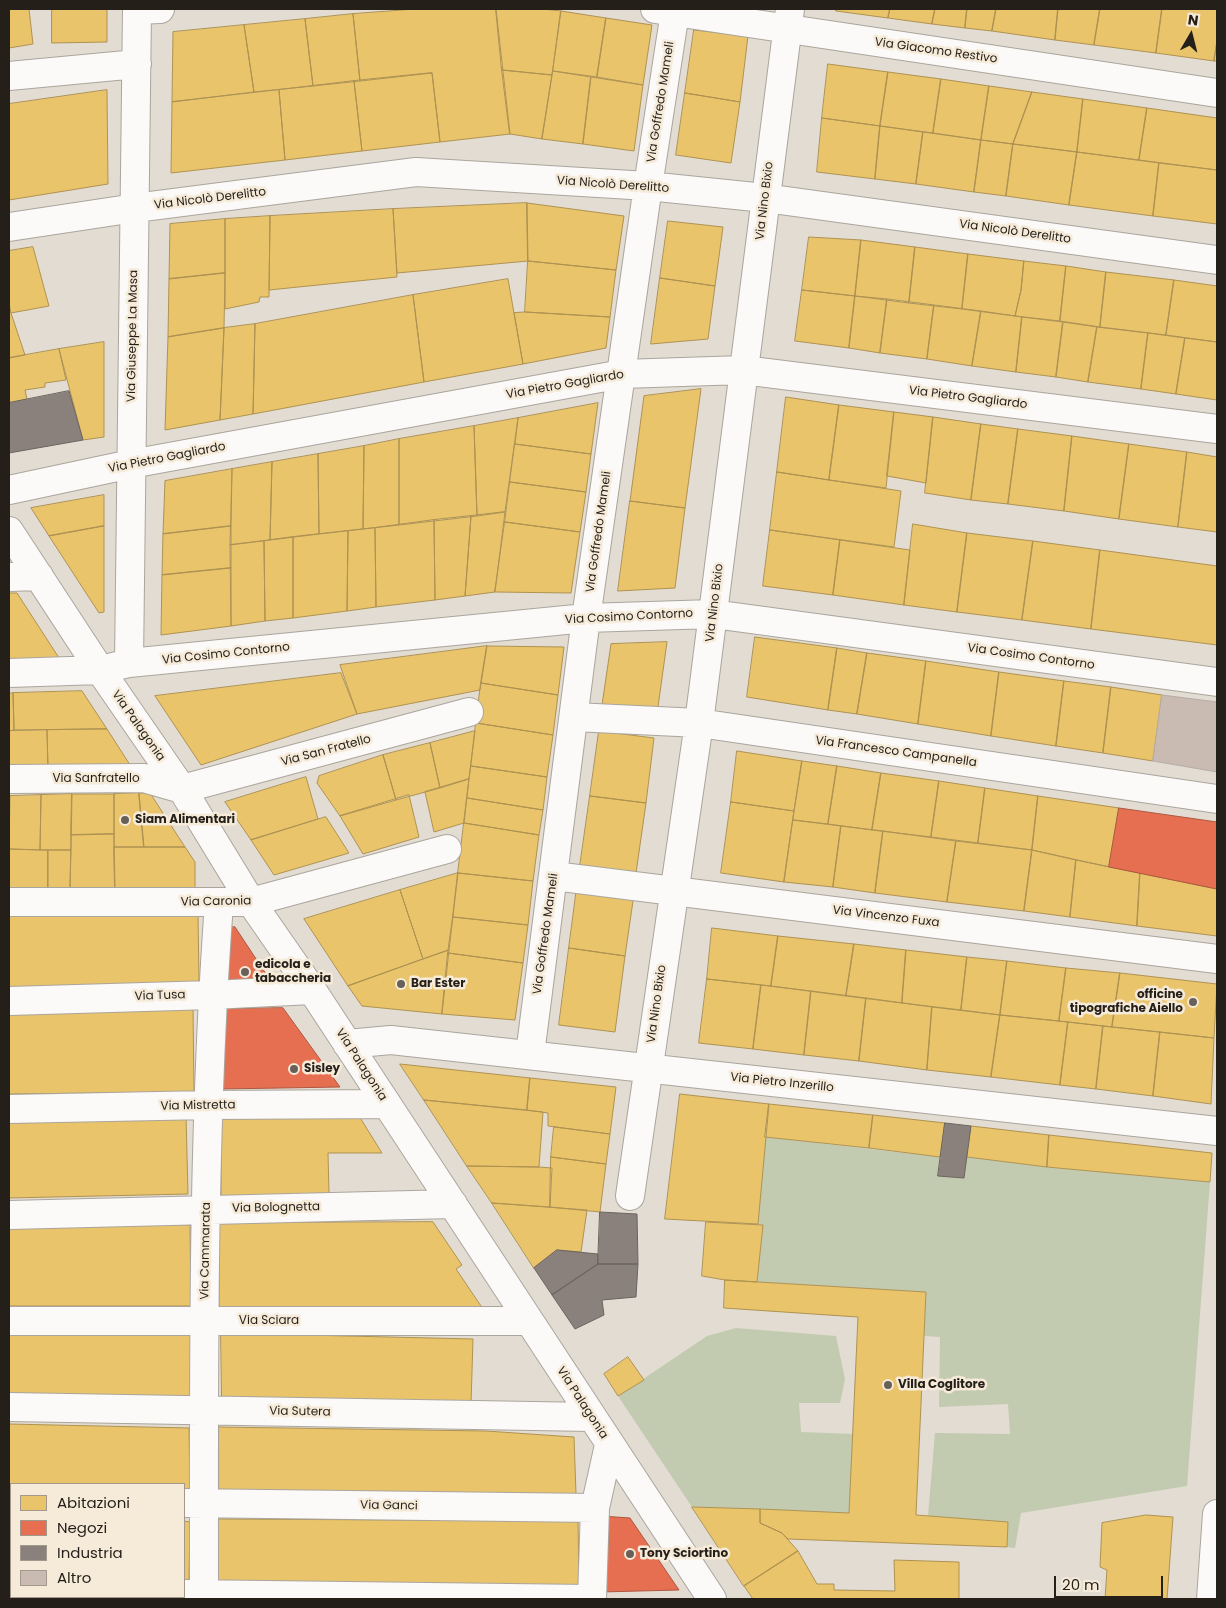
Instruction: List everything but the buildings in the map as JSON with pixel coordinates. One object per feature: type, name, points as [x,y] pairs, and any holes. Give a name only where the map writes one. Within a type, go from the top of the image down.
[{"type":"street","name":"Via Giuseppe La Masa","points":[[129,663],[137,64],[145,9]]},
{"type":"street","name":"Via Giacomo Restivo","points":[[665,10],[789,19],[1217,93]]},
{"type":"street","name":"Via Goffredo Mameli","points":[[530,1054],[586,618],[648,186],[665,10]]},
{"type":"street","name":"Via Nino Bixio","points":[[630,1196],[700,723],[743,370],[789,19]]},
{"type":"street","points":[[9,76],[137,64]]},
{"type":"street","name":"Via Nicolò Derelitto","points":[[9,227],[135,208],[416,172],[648,186],[765,198],[1217,260]]},
{"type":"street","name":"Via Pietro Gagliardo","points":[[9,490],[131,464],[622,374],[743,370],[1217,429]]},
{"type":"street","name":"Via Palagonia","points":[[9,530],[100,670],[182,789],[251,902],[312,990],[609,1445],[712,1599]]},
{"type":"street","points":[[9,577],[39,576]]},
{"type":"street","name":"Via Cosimo Contorno","points":[[9,673],[100,670],[129,663],[586,618],[713,614],[1217,682]]},
{"type":"street","name":"Via San Fratello","points":[[182,789],[469,712]]},
{"type":"street","name":"Via Francesco Campanella","points":[[574,717],[700,723],[1217,799]]},
{"type":"street","name":"Via Sanfratello","points":[[9,779],[144,778],[182,789]]},
{"type":"street","name":"Via Caronia","points":[[9,902],[251,902],[447,849]]},
{"type":"street","name":"Via Vincenzo Fuxa","points":[[554,876],[1217,960]]},
{"type":"street","name":"Via Cammarata","points":[[197,1596],[194,1503],[204,1410],[204,1321],[212,995],[219,903]]},
{"type":"street","name":"Via Tusa","points":[[9,1001],[312,990]]},
{"type":"street","name":"Via Pietro Inzerillo","points":[[347,1044],[391,1040],[1217,1131]]},
{"type":"street","name":"Via Mistretta","points":[[9,1109],[387,1104]]},
{"type":"street","name":"Via Bolognetta","points":[[9,1215],[452,1204]]},
{"type":"street","name":"Via Sciara","points":[[9,1321],[529,1321]]},
{"type":"street","name":"Via Sutera","points":[[9,1407],[591,1417]]},
{"type":"street","points":[[197,1596],[590,1599],[595,1508],[609,1445]]},
{"type":"street","name":"Via Ganci","points":[[194,1503],[595,1508]]},
{"type":"street","points":[[1211,1599],[1217,1514]]},
{"type":"green space","points":[[765,1137],[940,1157],[939,1176],[964,1178],[967,1157],[1047,1167],[1210,1182],[1187,1486],[1021,1513],[1015,1548],[1007,1547],[1008,1522],[928,1516],[935,1433],[1010,1434],[1008,1404],[939,1407],[940,1337],[924,1336],[926,1292],[757,1282],[763,1225],[758,1224]]},
{"type":"green space","points":[[736,1328],[836,1336],[845,1379],[840,1403],[799,1403],[801,1432],[853,1434],[849,1513],[692,1507],[618,1396],[707,1336]]},
{"type":"place","name":"Siam Alimentari","points":[[125,820]]},
{"type":"place","name":"edicola e tabaccheria","points":[[245,972]]},
{"type":"place","name":"Bar Ester","points":[[401,984]]},
{"type":"place","name":"officine tipografiche Aiello","points":[[1193,1002]]},
{"type":"place","name":"Sisley","points":[[294,1069]]},
{"type":"place","name":"Villa Coglitore","points":[[888,1385]]},
{"type":"place","name":"Tony Sciortino","points":[[630,1554]]}]
